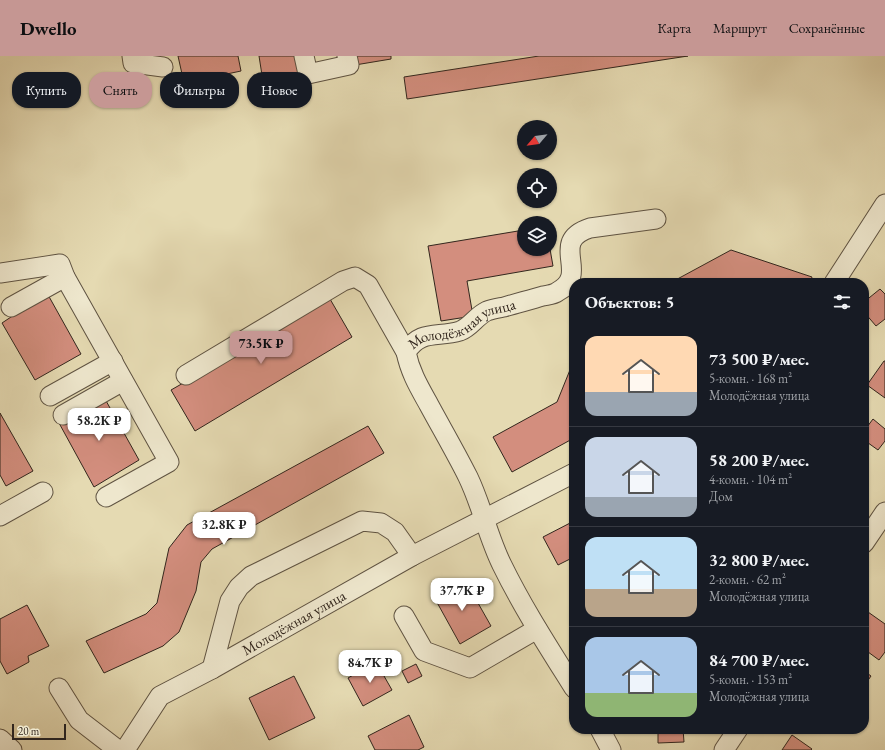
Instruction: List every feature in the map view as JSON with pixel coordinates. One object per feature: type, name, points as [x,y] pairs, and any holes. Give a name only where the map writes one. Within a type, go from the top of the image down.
[{"type":"street","points":[[132,56],[133,63],[163,67]]},
{"type":"street","points":[[304,56],[308,74],[349,65],[347,56]]},
{"type":"street","points":[[837,278],[885,204]]},
{"type":"street","name":"Молодёжная улица","points":[[572,278],[573,276],[569,251],[571,241],[580,231],[590,228],[656,219]]},
{"type":"street","points":[[0,273],[60,264],[65,277],[169,462],[106,497]]},
{"type":"street","points":[[11,307],[65,277]]},
{"type":"street","points":[[186,375],[343,281],[355,277],[368,285],[406,352]]},
{"type":"street","name":"Молодёжная улица","points":[[569,282],[557,293],[486,312],[462,330],[446,334],[425,335],[412,343],[406,352],[409,366],[468,477],[485,519],[492,545],[502,566],[537,629],[569,680]]},
{"type":"street","points":[[50,396],[113,360]]},
{"type":"street","points":[[63,415],[123,381]]},
{"type":"street","name":"Молодёжная улица","points":[[125,750],[160,696],[212,669],[412,556],[569,476]]},
{"type":"street","points":[[0,516],[43,492]]},
{"type":"street","points":[[869,536],[885,512]]},
{"type":"street","points":[[212,669],[230,601],[239,587],[251,576],[362,521],[381,523],[394,532],[412,556]]},
{"type":"street","points":[[404,616],[424,651],[470,668],[537,629]]},
{"type":"street","points":[[59,688],[79,720],[118,750]]},
{"type":"street","points":[[603,734],[611,750]]},
{"type":"street","points":[[724,750],[735,734]]},
{"type":"street","points":[[0,739],[12,750]]},
{"type":"building","points":[[178,56],[238,56],[241,71],[236,72],[182,72]]},
{"type":"building","points":[[259,56],[297,56],[300,72],[262,72]]},
{"type":"building","points":[[353,56],[391,56],[391,59],[355,65]]},
{"type":"building","points":[[539,56],[688,56],[407,99],[404,77]]},
{"type":"building","points":[[517,231],[517,256],[551,256],[553,266],[467,281],[473,316],[441,321],[428,246]]},
{"type":"building","points":[[731,250],[812,277],[812,278],[679,278]]},
{"type":"building","points":[[880,289],[885,294],[885,319],[876,326],[869,318],[869,298]]},
{"type":"building","points":[[47,293],[81,354],[35,380],[2,323]]},
{"type":"building","points":[[330,299],[352,337],[195,431],[171,390]]},
{"type":"building","points":[[885,361],[885,398],[869,386],[869,382]]},
{"type":"building","points":[[569,372],[569,441],[512,472],[493,437],[557,402]]},
{"type":"building","points":[[105,399],[139,460],[94,487],[59,423]]},
{"type":"building","points":[[0,413],[33,471],[6,486],[0,475]]},
{"type":"building","points":[[873,419],[885,429],[885,441],[878,450],[869,444],[869,424]]},
{"type":"building","points":[[368,426],[384,453],[212,549],[201,562],[196,591],[179,632],[163,646],[104,673],[86,641],[146,614],[157,603],[169,548],[187,525]]},
{"type":"building","points":[[569,524],[569,560],[558,565],[543,537]]},
{"type":"building","points":[[465,580],[491,626],[460,644],[434,597]]},
{"type":"building","points":[[27,605],[49,646],[28,656],[29,662],[7,674],[0,661],[0,619]]},
{"type":"building","points":[[869,613],[885,624],[885,652],[879,660],[869,653]]},
{"type":"building","points":[[376,662],[392,690],[363,706],[348,678]]},
{"type":"building","points":[[416,664],[422,676],[408,683],[402,671]]},
{"type":"building","points":[[294,676],[315,718],[269,740],[249,698]]},
{"type":"building","points":[[409,715],[424,747],[418,750],[375,750],[368,736]]},
{"type":"building","points":[[658,734],[683,734],[684,742],[658,743]]},
{"type":"building","points":[[792,735],[812,749],[782,750]]}]
